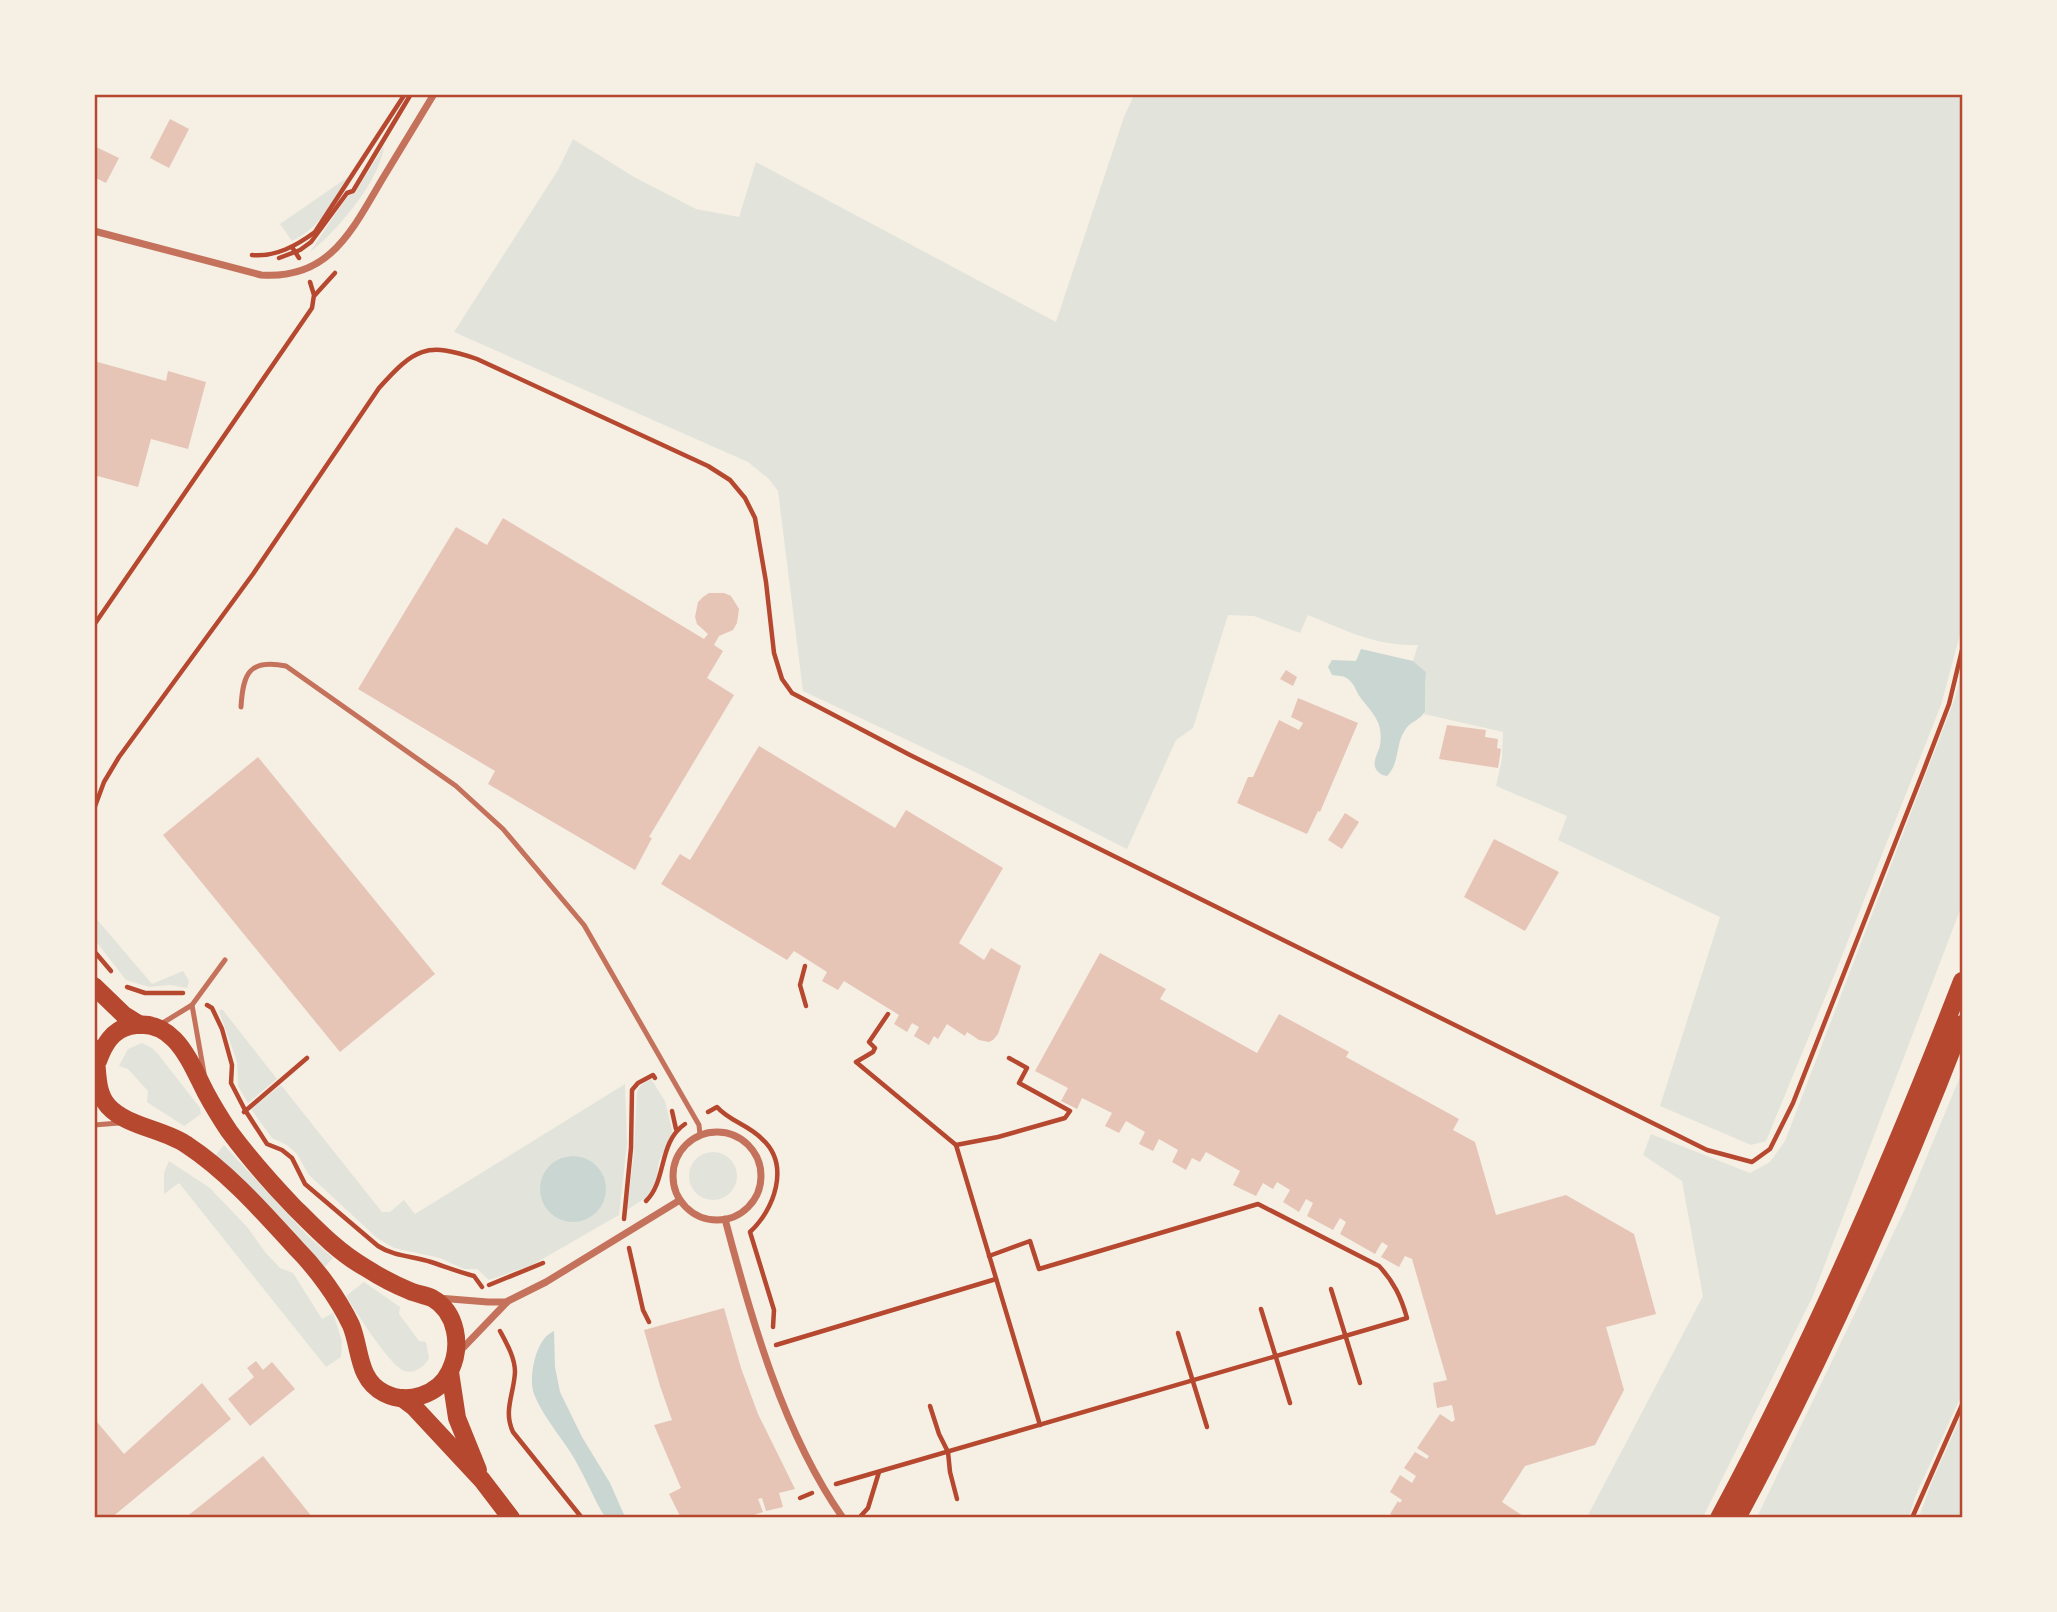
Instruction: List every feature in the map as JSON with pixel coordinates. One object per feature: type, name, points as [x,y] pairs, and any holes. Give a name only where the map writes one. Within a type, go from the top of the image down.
[{"type":"main road","points":[[1719,1517],[1787,1383],[1872,1202],[1962,981]]},
{"type":"main road","points":[[94,986],[113,1006],[177,1041],[229,1130],[261,1171],[329,1240],[363,1267],[395,1285],[431,1297],[443,1306],[452,1320],[457,1338],[456,1354],[450,1372],[430,1392],[402,1398]]},
{"type":"main road","points":[[1737,1517],[1808,1378],[1887,1207],[1962,1024]]},
{"type":"main road","points":[[148,1026],[119,1030],[96,1054],[97,1094],[118,1115],[167,1133],[200,1154],[299,1250],[326,1285],[350,1324],[360,1361],[371,1382],[382,1392],[402,1398],[414,1408],[482,1480],[511,1517]]},
{"type":"main road","points":[[450,1372],[457,1418],[482,1480]]},
{"type":"street","points":[[94,231],[261,275],[292,275],[320,262],[334,251],[354,227],[434,94]]},
{"type":"street","points":[[721,1132],[740,1139],[749,1146],[759,1166],[760,1177],[755,1197],[742,1211],[725,1219],[700,1217],[680,1200],[674,1188],[675,1163],[680,1151],[689,1141],[700,1135],[721,1132]]},
{"type":"street","points":[[456,1354],[508,1301],[546,1282],[680,1200]]},
{"type":"street","points":[[725,1219],[763,1349],[788,1414],[824,1488],[843,1517]]},
{"type":"street","points":[[431,1297],[508,1301]]},
{"type":"lane","points":[[241,707],[242,681],[255,667],[270,663],[286,666],[447,779],[503,829],[584,925],[699,1125],[700,1135]]},
{"type":"lane","points":[[148,1026],[192,1004],[225,960]]},
{"type":"lane","points":[[192,1004],[208,1097]]},
{"type":"lane","points":[[94,1125],[135,1122]]},
{"type":"path","points":[[292,247],[315,232],[405,94]]},
{"type":"path","points":[[261,275],[272,260],[300,250],[322,230],[347,193],[353,191],[411,94]]},
{"type":"path","points":[[94,625],[312,309],[314,295],[310,285]]},
{"type":"path","points":[[94,809],[104,782],[119,757],[253,574],[379,388],[400,365],[416,353],[437,349],[457,352],[708,466],[730,480],[745,498],[755,518],[774,653],[782,679],[792,693],[947,773],[1707,1150],[1752,1162],[1770,1149],[1793,1103],[1928,761],[1949,704],[1962,650]]},
{"type":"path","points":[[94,951],[125,986],[145,993],[182,993]]},
{"type":"path","points":[[804,966],[800,985],[806,1006]]},
{"type":"path","points":[[212,1007],[222,1029],[232,1065],[232,1083],[245,1111],[267,1144],[292,1158],[305,1184],[389,1254],[430,1262],[474,1276],[482,1287]]},
{"type":"path","points":[[888,1014],[869,1042],[873,1044],[873,1052],[856,1062],[956,1145],[1040,1425]]},
{"type":"path","points":[[245,1111],[307,1058]]},
{"type":"path","points":[[956,1145],[998,1137],[1065,1118],[1070,1111],[1019,1083],[1027,1068],[1009,1058]]},
{"type":"path","points":[[649,1322],[643,1310],[623,1215],[631,1148],[632,1090],[638,1083],[653,1075],[659,1085]]},
{"type":"path","points":[[669,1105],[676,1130]]},
{"type":"path","points":[[800,1498],[880,1471],[1408,1318],[1400,1294],[1379,1266],[1258,1204],[1039,1269],[1030,1241],[989,1256]]},
{"type":"path","points":[[763,1349],[996,1279]]},
{"type":"path","points":[[1331,1289],[1360,1383]]},
{"type":"path","points":[[1261,1309],[1290,1403]]},
{"type":"path","points":[[502,1333],[514,1361],[515,1373],[508,1406],[513,1432],[583,1517]]},
{"type":"path","points":[[1178,1333],[1207,1427]]},
{"type":"path","points":[[1912,1517],[1962,1405]]},
{"type":"path","points":[[930,1406],[948,1452],[957,1499]]},
{"type":"path","points":[[859,1517],[868,1508],[880,1471]]},
{"type":"shaded area","points":[[1134,95],[1962,95],[1962,627],[1941,705],[1766,1141],[1751,1145],[1660,1106],[1720,917],[1558,840],[1567,816],[1496,786],[1502,759],[1503,732],[1424,714],[1426,672],[1413,661],[1418,645],[1374,640],[1308,615],[1300,633],[1254,616],[1228,615],[1193,728],[1176,740],[1127,849],[973,771],[803,691],[778,491],[769,479],[748,462],[454,332],[558,170],[573,139],[634,177],[696,209],[739,217],[756,162],[1056,322],[1124,117]]},
{"type":"shaded area","points":[[384,146],[375,174],[356,204],[310,252],[348,195],[355,193]]},
{"type":"shaded area","points":[[348,177],[318,222],[292,241],[280,224]]},
{"type":"shaded area","points":[[1361,649],[1413,661],[1426,672],[1425,711],[1405,730],[1394,765],[1387,776],[1375,767],[1381,737],[1376,718],[1350,681],[1332,675],[1328,667],[1332,660],[1356,661]]},
{"type":"shaded area","points":[[1962,670],[1962,905],[1812,1298],[1703,1517],[1587,1517],[1703,1296],[1682,1181],[1643,1155],[1651,1134],[1750,1173],[1770,1162],[1785,1141],[1955,698]]},
{"type":"shaded area","points":[[94,916],[152,984],[183,971],[189,981],[187,988],[170,985],[149,987],[126,980],[95,940]]},
{"type":"shaded area","points":[[222,1009],[277,1079],[248,1103],[238,1086],[237,1062],[219,1011]]},
{"type":"shaded area","points":[[142,1043],[158,1054],[200,1108],[201,1114],[184,1126],[147,1102],[148,1091],[128,1069],[119,1066],[128,1049]]},
{"type":"shaded area","points":[[1962,1072],[1962,1394],[1915,1497],[1909,1517],[1757,1517],[1905,1209]]},
{"type":"shaded area","points":[[651,1079],[665,1101],[673,1134],[659,1161],[655,1188],[650,1195],[627,1210],[637,1092],[640,1086]]},
{"type":"shaded area","points":[[625,1084],[627,1144],[619,1215],[532,1265],[489,1280],[477,1269],[464,1269],[440,1258],[394,1248],[377,1238],[309,1175],[297,1154],[287,1145],[272,1138],[251,1109],[281,1085],[382,1212],[390,1212],[404,1200],[415,1214]]},
{"type":"shaded area","points":[[224,1145],[308,1236],[333,1258],[324,1268],[272,1209],[215,1156]]},
{"type":"shaded area","points":[[713,1152],[730,1159],[737,1176],[730,1193],[713,1200],[696,1193],[689,1176],[696,1159]]},
{"type":"shaded area","points":[[573,1156],[596,1166],[606,1189],[596,1212],[573,1222],[550,1212],[540,1189],[550,1166]]},
{"type":"shaded area","points":[[169,1161],[210,1188],[248,1228],[280,1268],[293,1273],[322,1319],[333,1313],[342,1341],[341,1357],[326,1367],[179,1183],[164,1194],[164,1173]]},
{"type":"shaded area","points":[[364,1282],[400,1307],[399,1314],[419,1341],[426,1342],[429,1358],[421,1368],[410,1372],[402,1370],[388,1357],[364,1324],[346,1296]]},
{"type":"shaded area","points":[[554,1331],[555,1367],[560,1392],[582,1437],[610,1483],[625,1517],[605,1517],[574,1458],[545,1416],[534,1394],[532,1378],[535,1358],[542,1341]]},
{"type":"shaded area","points":[[1962,1414],[1962,1517],[1919,1517],[1931,1484]]},
{"type":"building","points":[[170,119],[189,129],[169,168],[150,158]]},
{"type":"building","points":[[94,146],[119,158],[106,183],[94,177]]},
{"type":"building","points":[[94,361],[166,381],[168,371],[206,382],[188,449],[151,439],[138,487],[94,475]]},
{"type":"building","points":[[503,518],[704,639],[708,634],[697,624],[695,617],[698,602],[703,597],[709,593],[724,593],[731,596],[739,609],[733,630],[719,636],[714,645],[723,651],[707,678],[734,695],[649,837],[652,838],[635,870],[488,784],[495,771],[358,689],[456,527],[487,545]]},
{"type":"building","points":[[1286,670],[1297,677],[1293,686],[1280,679]]},
{"type":"building","points":[[1298,698],[1358,723],[1320,812],[1318,811],[1307,834],[1237,803],[1248,777],[1253,777],[1279,720],[1299,730],[1303,723],[1291,717]]},
{"type":"building","points":[[1447,725],[1486,730],[1485,737],[1498,739],[1497,748],[1501,749],[1498,768],[1439,759]]},
{"type":"building","points":[[759,746],[895,828],[906,810],[1003,868],[959,943],[984,960],[991,948],[1021,966],[998,1034],[993,1040],[979,1040],[967,1032],[965,1036],[947,1024],[938,1039],[934,1036],[929,1045],[914,1036],[919,1027],[912,1023],[907,1032],[894,1024],[899,1015],[844,981],[838,990],[822,981],[827,972],[794,951],[787,960],[661,884],[680,854],[690,860]]},
{"type":"building","points":[[258,757],[435,974],[340,1052],[163,835]]},
{"type":"building","points":[[1345,813],[1359,822],[1342,849],[1328,840]]},
{"type":"building","points":[[1494,839],[1559,872],[1525,931],[1464,897]]},
{"type":"building","points":[[1100,953],[1166,989],[1160,999],[1257,1053],[1279,1014],[1349,1052],[1346,1057],[1459,1119],[1453,1130],[1475,1142],[1496,1215],[1566,1195],[1634,1234],[1656,1314],[1606,1327],[1624,1390],[1595,1445],[1525,1466],[1502,1502],[1526,1518],[1396,1518],[1390,1514],[1398,1501],[1400,1503],[1402,1500],[1390,1492],[1400,1475],[1412,1483],[1416,1476],[1404,1468],[1415,1452],[1427,1459],[1429,1456],[1417,1448],[1440,1414],[1452,1422],[1455,1420],[1452,1405],[1437,1408],[1433,1383],[1447,1380],[1412,1259],[1405,1256],[1399,1267],[1381,1257],[1388,1246],[1382,1242],[1375,1254],[1340,1234],[1346,1222],[1340,1218],[1333,1230],[1307,1216],[1313,1203],[1306,1199],[1299,1212],[1283,1202],[1290,1190],[1277,1182],[1273,1189],[1263,1183],[1256,1196],[1233,1185],[1240,1171],[1206,1152],[1200,1162],[1192,1158],[1186,1170],[1172,1162],[1178,1150],[1159,1139],[1153,1151],[1139,1144],[1145,1132],[1126,1121],[1119,1133],[1105,1126],[1112,1113],[1082,1098],[1077,1109],[1061,1101],[1068,1088],[1035,1071]]},
{"type":"building","points":[[724,1308],[741,1368],[758,1414],[795,1489],[779,1493],[783,1507],[766,1511],[762,1498],[758,1499],[763,1512],[745,1518],[681,1518],[669,1494],[681,1488],[654,1425],[672,1420],[644,1330]]},
{"type":"building","points":[[256,1361],[263,1370],[272,1362],[295,1389],[250,1426],[228,1399],[254,1377],[247,1368]]},
{"type":"building","points":[[202,1383],[231,1419],[111,1518],[94,1518],[94,1424],[97,1422],[124,1454]]},
{"type":"building","points":[[263,1456],[313,1518],[185,1518]]}]
